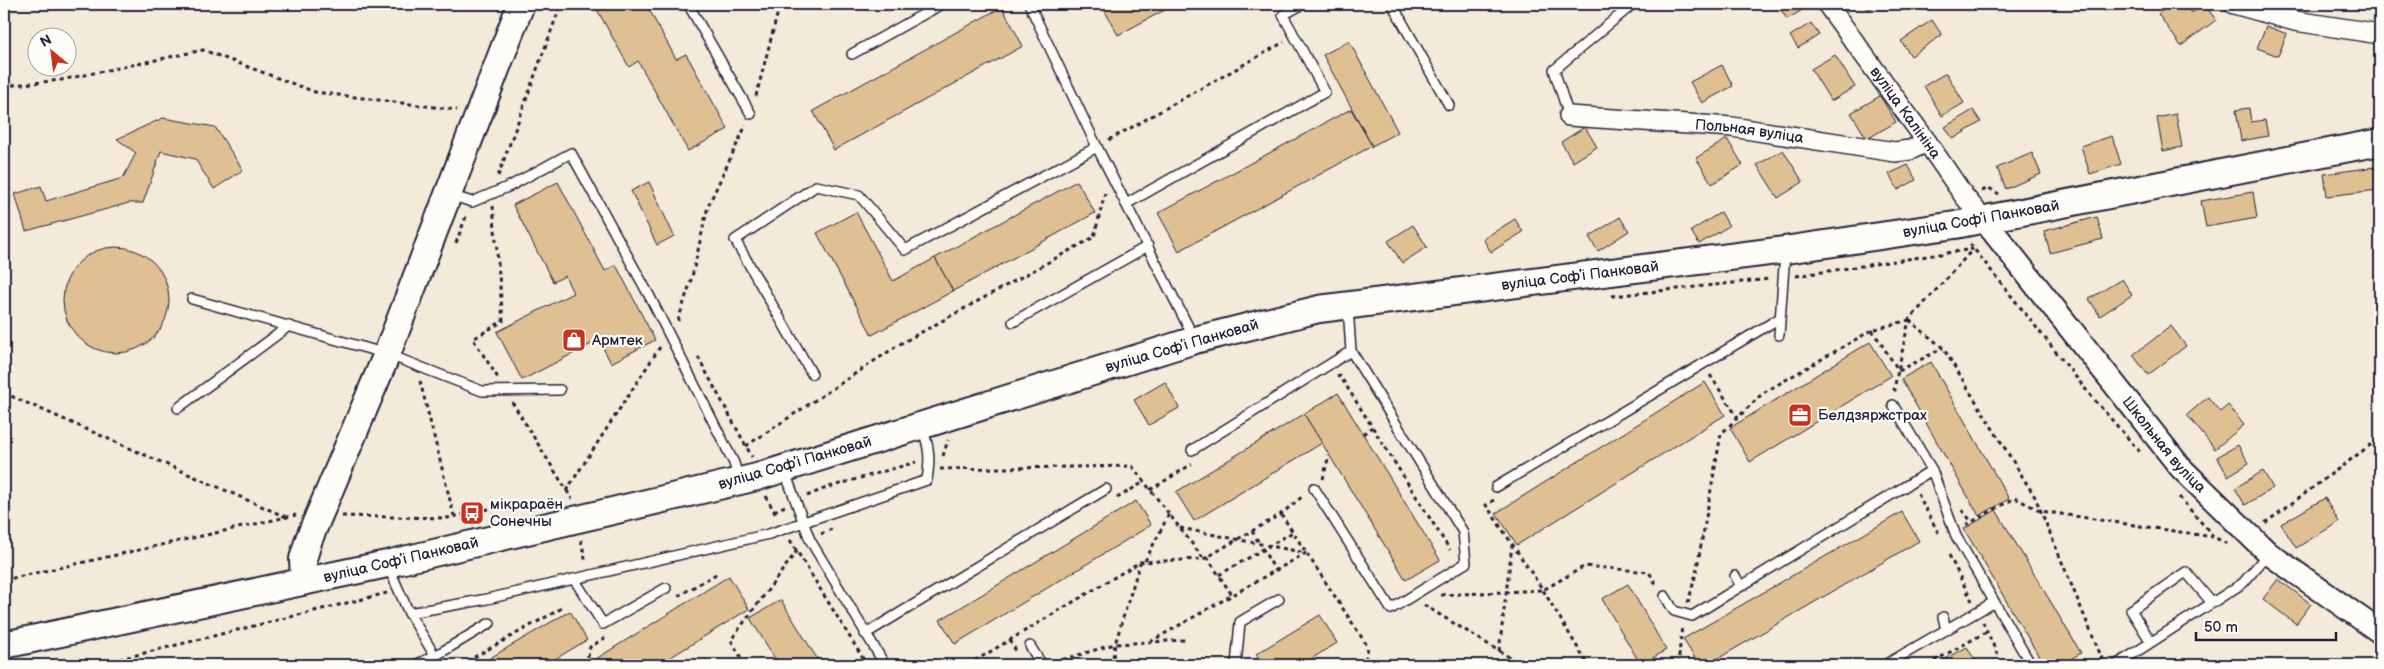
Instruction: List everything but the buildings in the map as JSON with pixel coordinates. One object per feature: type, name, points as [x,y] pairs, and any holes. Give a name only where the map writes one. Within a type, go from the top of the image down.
[{"type":"main road","points":[[304,581],[303,559],[309,539],[387,354],[522,4]]},
{"type":"main road","name":"вуліца Софʼі Панковай","points":[[4,645],[387,564],[925,435],[1195,340],[1347,304],[1785,250],[1984,220],[2380,142]]},
{"type":"street","name":"вуліца Калініна","points":[[1827,4],[1928,142],[1964,196],[1984,220]]},
{"type":"street","points":[[2234,4],[2295,21],[2380,34]]},
{"type":"street","name":"Польная вуліца","points":[[1569,116],[1732,127],[1895,152],[1910,150],[1928,142]]},
{"type":"street","name":"Школьная вуліца","points":[[1984,220],[2181,468],[2268,553],[2380,632]]},
{"type":"lane","points":[[688,4],[751,114]]},
{"type":"lane","points":[[852,54],[942,4]]},
{"type":"lane","points":[[1029,4],[1097,147],[1195,340]]},
{"type":"lane","points":[[1126,204],[1325,92],[1283,15],[1303,4]]},
{"type":"lane","points":[[1392,4],[1449,105]]},
{"type":"lane","points":[[1569,116],[1554,70],[1633,4]]},
{"type":"lane","points":[[812,374],[735,240],[816,186],[859,195],[905,250],[1097,147]]},
{"type":"lane","points":[[448,195],[472,202],[571,153],[668,333],[734,463],[739,481]]},
{"type":"lane","points":[[1013,322],[1148,246]]},
{"type":"lane","points":[[1779,335],[1785,250]]},
{"type":"lane","points":[[192,300],[387,354],[482,391],[560,390]]},
{"type":"lane","points":[[1314,488],[1391,609],[1466,563],[1463,532],[1351,351],[1347,304]]},
{"type":"lane","points":[[1496,487],[1780,318]]},
{"type":"lane","points":[[178,408],[289,326]]},
{"type":"lane","points":[[1192,450],[1351,351]]},
{"type":"lane","points":[[1893,405],[1932,470],[1956,536],[2031,665]]},
{"type":"lane","points":[[409,613],[487,599],[783,529],[927,480],[930,461],[925,435]]},
{"type":"lane","points":[[784,469],[810,540],[865,634],[886,665]]},
{"type":"lane","points":[[1665,596],[1674,611],[1692,616],[1932,470]]},
{"type":"lane","points":[[865,634],[1106,489]]},
{"type":"lane","points":[[2116,665],[2243,583],[2268,553]]},
{"type":"lane","points":[[387,564],[397,591],[435,656]]},
{"type":"lane","points":[[2151,642],[2131,610],[2186,572],[2212,603]]},
{"type":"lane","points":[[1735,576],[1741,586]]},
{"type":"lane","points":[[574,579],[603,624],[666,588]]},
{"type":"lane","points":[[1236,665],[1240,622],[1279,599]]},
{"type":"lane","points":[[1885,665],[1994,602]]},
{"type":"lane","points":[[1943,616],[1946,630]]},
{"type":"lane","points":[[415,665],[435,656],[490,623]]},
{"type":"lane","points":[[1030,646],[1042,665]]},
{"type":"path","points":[[561,4],[492,193],[503,321],[473,338],[571,499]]},
{"type":"path","points":[[566,491],[678,320],[692,278],[708,206],[751,114],[780,4]]},
{"type":"path","points":[[1097,147],[1294,36]]},
{"type":"path","points":[[4,86],[61,80],[202,50],[315,92],[480,112]]},
{"type":"path","points":[[746,446],[900,344],[1094,237],[1106,194],[1101,186]]},
{"type":"path","points":[[1609,297],[1783,278],[1973,249],[1909,320],[1894,389]]},
{"type":"path","points":[[678,320],[682,328]]},
{"type":"path","points":[[1696,573],[1721,434],[1763,393],[1872,330],[1909,320]]},
{"type":"path","points":[[1909,320],[1944,348],[2035,497],[2105,665]]},
{"type":"path","points":[[1872,330],[1899,372]]},
{"type":"path","points":[[1899,372],[1944,348]]},
{"type":"path","points":[[696,354],[752,457]]},
{"type":"path","points":[[1707,371],[1738,418]]},
{"type":"path","points":[[1340,376],[1455,557]]},
{"type":"path","points":[[4,393],[287,518]]},
{"type":"path","points":[[1363,434],[1372,427]]},
{"type":"path","points":[[866,665],[783,529],[774,511],[826,488],[916,462],[915,447],[925,435],[949,437],[937,478]]},
{"type":"path","points":[[2259,528],[2380,438]]},
{"type":"path","points":[[968,665],[1140,562],[1205,558],[1252,531],[1281,514],[1322,482],[1329,455]]},
{"type":"path","points":[[940,469],[1132,466],[1219,575],[1232,595]]},
{"type":"path","points":[[1918,493],[1944,544]]},
{"type":"path","points":[[1964,514],[1972,522],[2015,498],[2041,511],[2214,537]]},
{"type":"path","points":[[1486,505],[1543,590],[1588,665]]},
{"type":"path","points":[[1145,562],[1169,514]]},
{"type":"path","points":[[1281,514],[1368,647],[1364,665]]},
{"type":"path","points":[[745,665],[730,640],[797,550],[810,540],[841,525]]},
{"type":"path","points":[[1180,528],[1306,553]]},
{"type":"path","points":[[1252,531],[1275,570]]},
{"type":"path","points":[[1219,575],[1293,532]]},
{"type":"path","points":[[1499,651],[1512,544]]},
{"type":"path","points":[[1948,552],[1988,631],[2002,665]]},
{"type":"path","points":[[1150,642],[1306,553]]},
{"type":"path","points":[[1112,665],[1115,644],[1140,562]]},
{"type":"path","points":[[1410,597],[1543,590],[1585,566],[1649,572]]},
{"type":"path","points":[[96,665],[397,591]]},
{"type":"path","points":[[1410,597],[1522,665]]},
{"type":"path","points":[[460,665],[562,608]]},
{"type":"path","points":[[1678,665],[1681,630]]},
{"type":"path","points":[[1927,665],[1988,631]]},
{"type":"path","points":[[1054,662],[1115,644],[1186,640]]},
{"type":"path","points":[[586,665],[590,647]]},
{"type":"place","name":"Армтек","points":[[574,340]]},
{"type":"place","name":"Белдзяржстрах","points":[[1800,415]]},
{"type":"place","name":"мікрараён Сонечны","points":[[472,513]]}]
